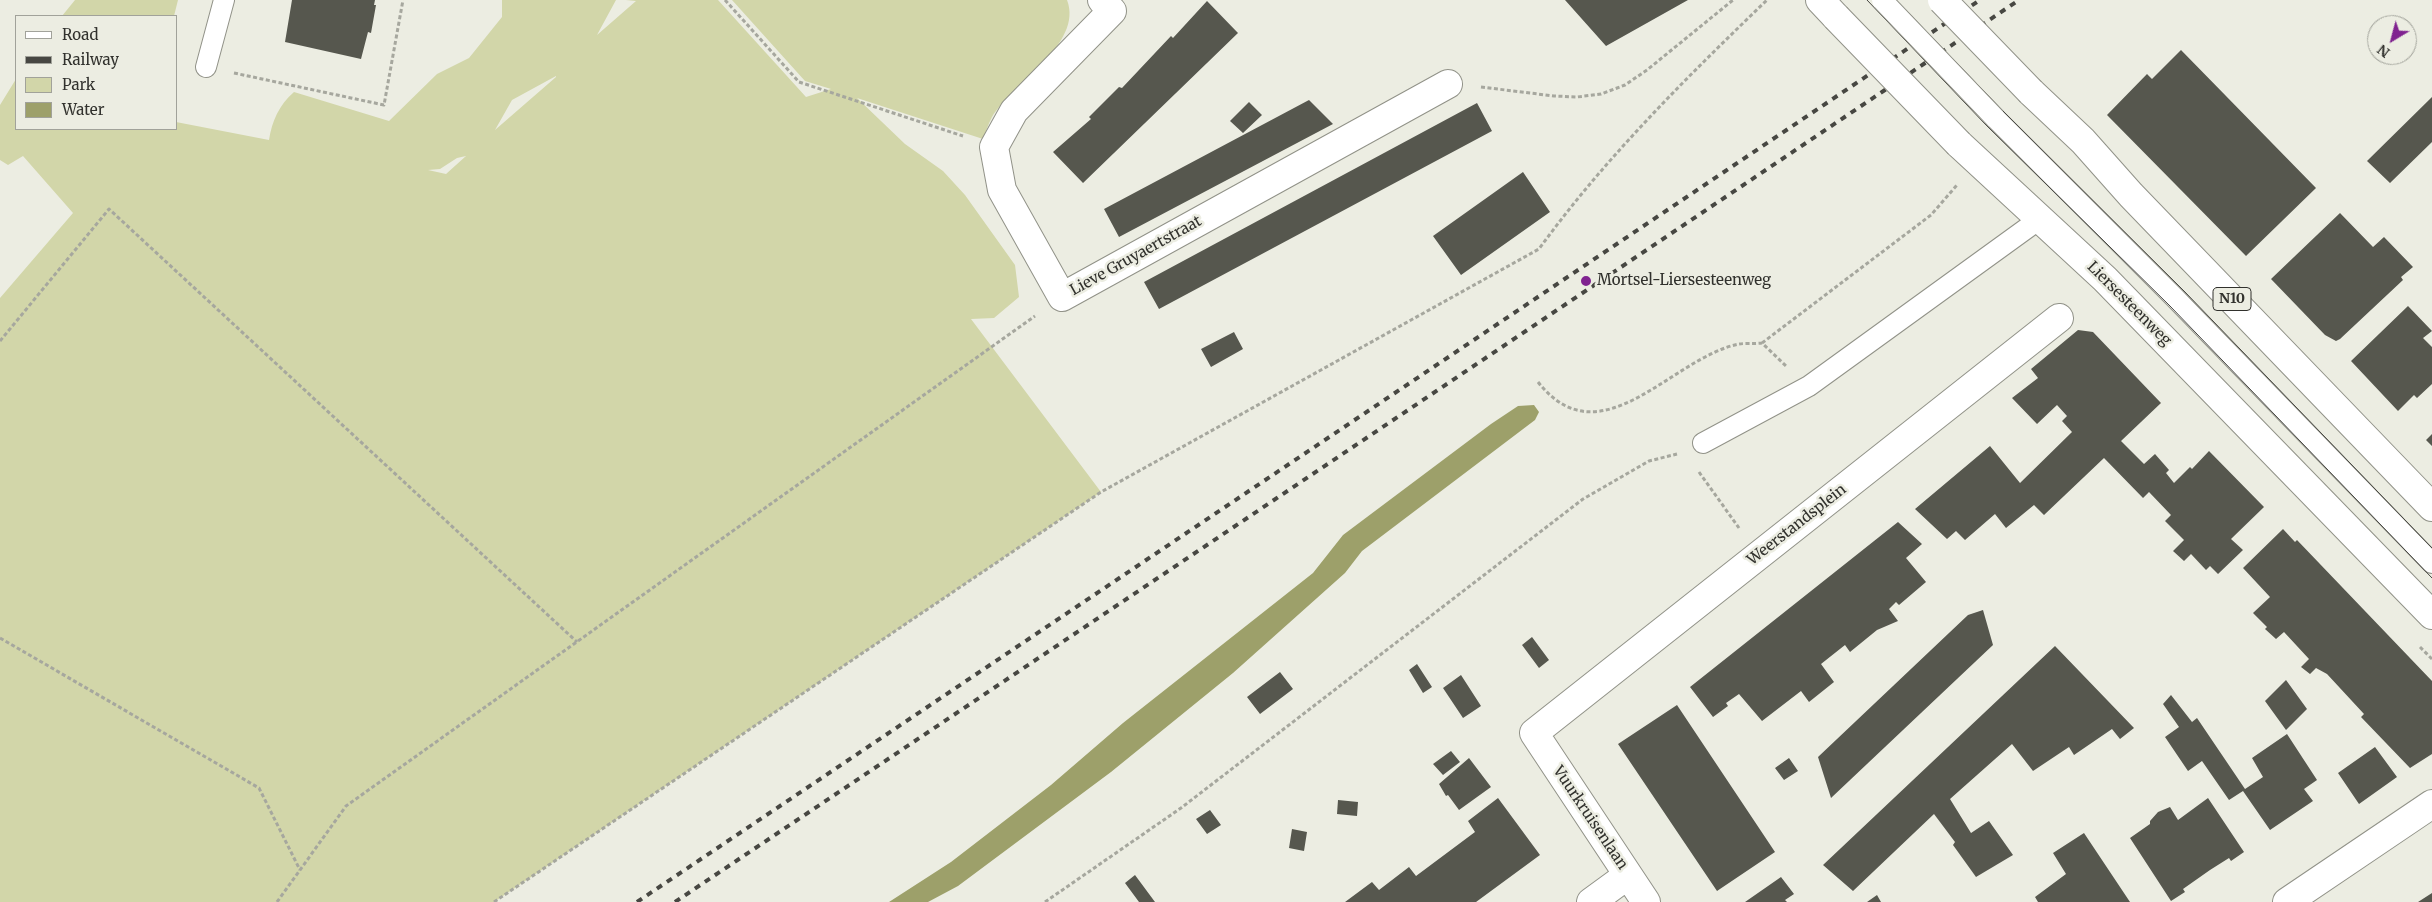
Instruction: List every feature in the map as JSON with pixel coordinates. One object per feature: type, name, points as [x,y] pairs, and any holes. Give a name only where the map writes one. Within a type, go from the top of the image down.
[{"type":"street","points":[[994,146],[1014,111],[1112,10],[1102,0]]},
{"type":"street","name":"N10","points":[[1942,0],[2031,92],[2083,141],[2131,195],[2432,507]]},
{"type":"street","name":"Liersesteenweg","points":[[1828,9],[1959,144],[2041,218],[2104,279],[2432,615]]},
{"type":"street","name":"Lieve Gruyaertstraat","points":[[994,146],[1002,190],[1062,297],[1448,84]]},
{"type":"street","name":"Weerstandsplein","points":[[1534,734],[2059,318]]},
{"type":"street","name":"Vuurkruisenlaan","points":[[1534,734],[1646,902]]},
{"type":"street","points":[[2288,902],[2432,804]]},
{"type":"street","points":[[1590,902],[1628,875]]},
{"type":"lane","points":[[206,67],[224,0]]},
{"type":"lane","points":[[1882,0],[1995,118],[2169,291],[2432,563]]},
{"type":"lane","points":[[1703,443],[1809,386],[2041,218]]},
{"type":"path","points":[[206,67],[384,105],[403,0]]},
{"type":"path","points":[[725,0],[798,82],[994,146]]},
{"type":"path","points":[[1448,84],[1554,96],[1577,97],[1601,94],[1625,85],[1733,0]]},
{"type":"path","points":[[494,902],[1101,492],[1538,249],[1572,204],[1691,74],[1767,0]]},
{"type":"path","points":[[1538,382],[1561,406],[1592,412],[1622,407],[1700,360],[1738,344],[1762,343],[1931,215],[1963,179]]},
{"type":"path","points":[[0,341],[109,209],[576,642]]},
{"type":"path","points":[[277,902],[346,806],[1062,297]]},
{"type":"path","points":[[1762,343],[1809,386]]},
{"type":"path","points":[[1045,902],[1181,808],[1583,499],[1649,461],[1685,452],[1703,443]]},
{"type":"path","points":[[1685,452],[1758,555]]},
{"type":"path","points":[[0,638],[259,788],[300,870]]},
{"type":"green space","points":[[75,0],[178,0],[174,15],[63,15]]},
{"type":"green space","points":[[502,0],[616,0],[597,35],[636,1],[626,0],[718,0],[806,97],[831,89],[805,81],[732,0],[1067,0],[1069,16],[1065,32],[1056,48],[1001,105],[992,117],[983,139],[857,98],[905,144],[943,171],[965,195],[1015,265],[1019,297],[994,318],[971,319],[1101,492],[494,902],[0,902],[0,298],[73,213],[23,156],[8,165],[0,160],[0,105],[15,81],[15,130],[178,130],[178,122],[269,140],[277,114],[284,102],[294,92],[389,121],[437,74],[469,58],[502,17]],"holes":[[[556,77],[495,130],[512,100]],[[466,156],[446,174],[428,170],[440,169],[457,158]]]},
{"type":"water","points":[[1534,405],[1539,412],[1535,420],[1362,551],[1345,573],[1233,673],[1111,772],[958,886],[928,902],[889,902],[951,862],[1051,785],[1123,723],[1313,573],[1343,535],[1491,424],[1518,406]]},
{"type":"building","points":[[292,0],[375,0],[374,5],[376,5],[371,33],[368,32],[361,59],[285,42]]},
{"type":"building","points":[[1565,0],[1688,0],[1606,46]]},
{"type":"building","points":[[1207,1],[1238,33],[1083,183],[1053,152],[1091,119],[1089,117],[1119,87],[1122,88],[1171,36],[1173,38]]},
{"type":"building","points":[[2181,50],[2316,188],[2246,256],[2107,115],[2147,74],[2152,79]]},
{"type":"building","points":[[2432,97],[2432,142],[2390,183],[2367,161]]},
{"type":"building","points":[[1309,100],[1333,124],[1119,237],[1104,209]]},
{"type":"building","points":[[1249,102],[1262,115],[1243,133],[1230,121]]},
{"type":"building","points":[[1477,103],[1492,131],[1159,309],[1144,282]]},
{"type":"building","points":[[1523,172],[1550,212],[1461,275],[1433,236]]},
{"type":"building","points":[[2340,213],[2373,247],[2384,237],[2413,267],[2401,277],[2403,280],[2336,341],[2325,335],[2271,279]]},
{"type":"building","points":[[2408,306],[2432,331],[2423,338],[2432,347],[2432,384],[2417,398],[2414,395],[2398,411],[2351,361]]},
{"type":"building","points":[[2078,330],[2093,332],[2161,403],[2121,441],[2144,464],[2155,454],[2169,470],[2166,473],[2174,483],[2190,467],[2192,469],[2209,451],[2264,507],[2231,539],[2243,550],[2218,574],[2210,566],[2206,570],[2191,554],[2184,561],[2173,551],[2184,540],[2165,521],[2171,515],[2149,492],[2143,498],[2104,458],[2044,515],[2034,505],[2006,528],[1995,514],[1965,540],[1956,531],[1947,539],[1915,509],[1990,446],[2020,483],[2072,432],[2062,421],[2067,416],[2057,405],[2037,424],[2012,398],[2038,378],[2031,369]]},
{"type":"building","points":[[1234,332],[1243,349],[1211,367],[1201,349]]},
{"type":"building","points":[[2432,434],[2432,446],[2426,440]]},
{"type":"building","points":[[1898,522],[1922,544],[1906,558],[1926,582],[1899,605],[1896,602],[1889,609],[1898,621],[1877,630],[1850,652],[1845,645],[1821,664],[1834,682],[1809,702],[1801,691],[1762,721],[1739,694],[1726,703],[1728,706],[1713,717],[1690,687]]},
{"type":"building","points":[[2283,529],[2295,542],[2297,540],[2432,681],[2432,754],[2410,768],[2361,717],[2364,714],[2327,674],[2316,668],[2310,674],[2301,667],[2309,659],[2284,632],[2276,639],[2265,629],[2267,627],[2253,613],[2270,597],[2243,568]]},
{"type":"building","points":[[1983,610],[1993,645],[1831,798],[1818,757],[1968,615]]},
{"type":"building","points":[[1532,637],[1549,660],[1539,668],[1522,645]]},
{"type":"building","points":[[2055,646],[2134,728],[2120,739],[2112,729],[2074,755],[2069,747],[2033,771],[2012,744],[1950,799],[1971,833],[1989,821],[2013,855],[1976,877],[1953,845],[1955,842],[1934,814],[1853,891],[1823,865]]},
{"type":"building","points":[[1417,664],[1432,687],[1423,693],[1409,670]]},
{"type":"building","points":[[1280,672],[1293,689],[1260,714],[1247,697]]},
{"type":"building","points":[[1461,675],[1481,706],[1463,718],[1443,688]]},
{"type":"building","points":[[2286,680],[2307,709],[2286,730],[2265,701]]},
{"type":"building","points":[[2171,695],[2192,722],[2197,718],[2245,789],[2263,777],[2252,758],[2287,734],[2317,780],[2304,789],[2313,801],[2270,830],[2243,791],[2229,800],[2202,761],[2188,771],[2165,737],[2179,727],[2163,704]]},
{"type":"building","points":[[1677,705],[1775,852],[1717,891],[1618,744]]},
{"type":"building","points":[[2375,747],[2397,777],[2359,804],[2338,773]]},
{"type":"building","points":[[1451,751],[1460,762],[1443,775],[1433,764]]},
{"type":"building","points":[[1469,758],[1491,787],[1459,810],[1448,795],[1446,796],[1439,784]]},
{"type":"building","points":[[1789,758],[1798,771],[1784,780],[1775,768]]},
{"type":"building","points":[[1498,798],[1540,855],[1476,902],[1345,902],[1372,882],[1379,890],[1409,867],[1416,876],[1475,832],[1468,821]]},
{"type":"building","points":[[2208,798],[2244,852],[2231,861],[2229,858],[2210,870],[2183,889],[2185,892],[2171,901],[2130,838],[2150,824],[2150,821],[2158,812],[2170,807],[2178,820]]},
{"type":"building","points":[[1338,800],[1358,802],[1357,816],[1337,814]]},
{"type":"building","points":[[1210,810],[1221,825],[1207,834],[1196,819]]},
{"type":"building","points":[[1292,829],[1307,832],[1304,851],[1289,848]]},
{"type":"building","points":[[2084,833],[2130,902],[2038,902],[2035,897],[2066,874],[2053,853]]},
{"type":"building","points":[[1135,875],[1155,902],[1139,902],[1125,883]]},
{"type":"building","points":[[1781,877],[1794,894],[1785,900],[1787,902],[1745,902]]},
{"type":"building","points":[[2432,893],[2432,902],[2418,902]]},
{"type":"building","points":[[1877,895],[1881,902],[1867,902]]},
{"type":"tram line","points":[[1867,0],[1986,125],[2170,306],[2432,578]]},
{"type":"tram line","points":[[1896,0],[2004,112],[2185,292],[2432,548]]},
{"type":"railway","points":[[637,902],[1980,0]]},
{"type":"railway","points":[[675,902],[2019,0]]},
{"type":"place","name":"Mortsel-Liersesteenweg","points":[[1586,281]]}]
